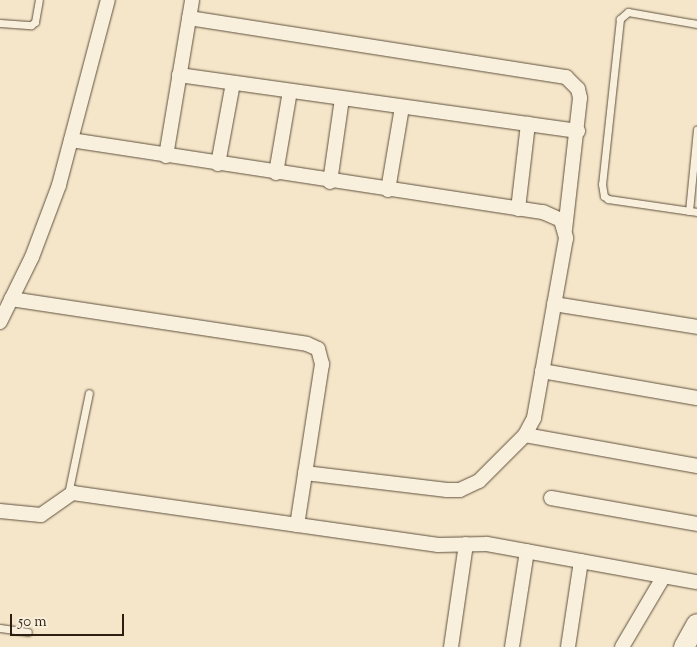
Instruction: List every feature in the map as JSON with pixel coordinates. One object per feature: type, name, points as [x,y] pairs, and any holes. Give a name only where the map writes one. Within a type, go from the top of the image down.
[{"type":"street","points":[[0,322],[45,226],[71,140],[108,0]]},
{"type":"street","points":[[166,156],[192,0]]},
{"type":"street","points":[[189,18],[566,77],[578,89],[578,131],[554,304],[534,418],[525,435],[480,481],[460,490],[305,473]]},
{"type":"street","points":[[180,75],[578,131]]},
{"type":"street","points":[[218,164],[233,83]]},
{"type":"street","points":[[276,174],[290,91]]},
{"type":"street","points":[[330,182],[342,99]]},
{"type":"street","points":[[388,190],[402,107]]},
{"type":"street","points":[[518,209],[528,124]]},
{"type":"street","points":[[71,140],[276,174],[518,209],[553,216],[565,229]]},
{"type":"street","points":[[11,299],[307,344],[318,349],[322,364],[297,525]]},
{"type":"street","points":[[554,304],[697,328]]},
{"type":"street","points":[[542,371],[697,398]]},
{"type":"street","points":[[525,435],[697,466]]},
{"type":"street","points":[[0,511],[41,515],[68,494],[438,545],[487,544],[697,582]]},
{"type":"street","points":[[552,498],[697,524]]},
{"type":"street","points":[[450,647],[466,544]]},
{"type":"street","points":[[512,647],[527,551]]},
{"type":"street","points":[[568,647],[581,561]]},
{"type":"street","points":[[622,647],[664,576]]},
{"type":"street","points":[[684,647],[697,624]]},
{"type":"lane","points":[[0,23],[31,25],[35,22],[39,0]]},
{"type":"lane","points":[[697,24],[628,12],[620,19],[602,184],[604,196],[608,199],[693,211],[697,129]]},
{"type":"lane","points":[[68,494],[89,393]]},
{"type":"lane","points":[[0,628],[28,632]]}]
